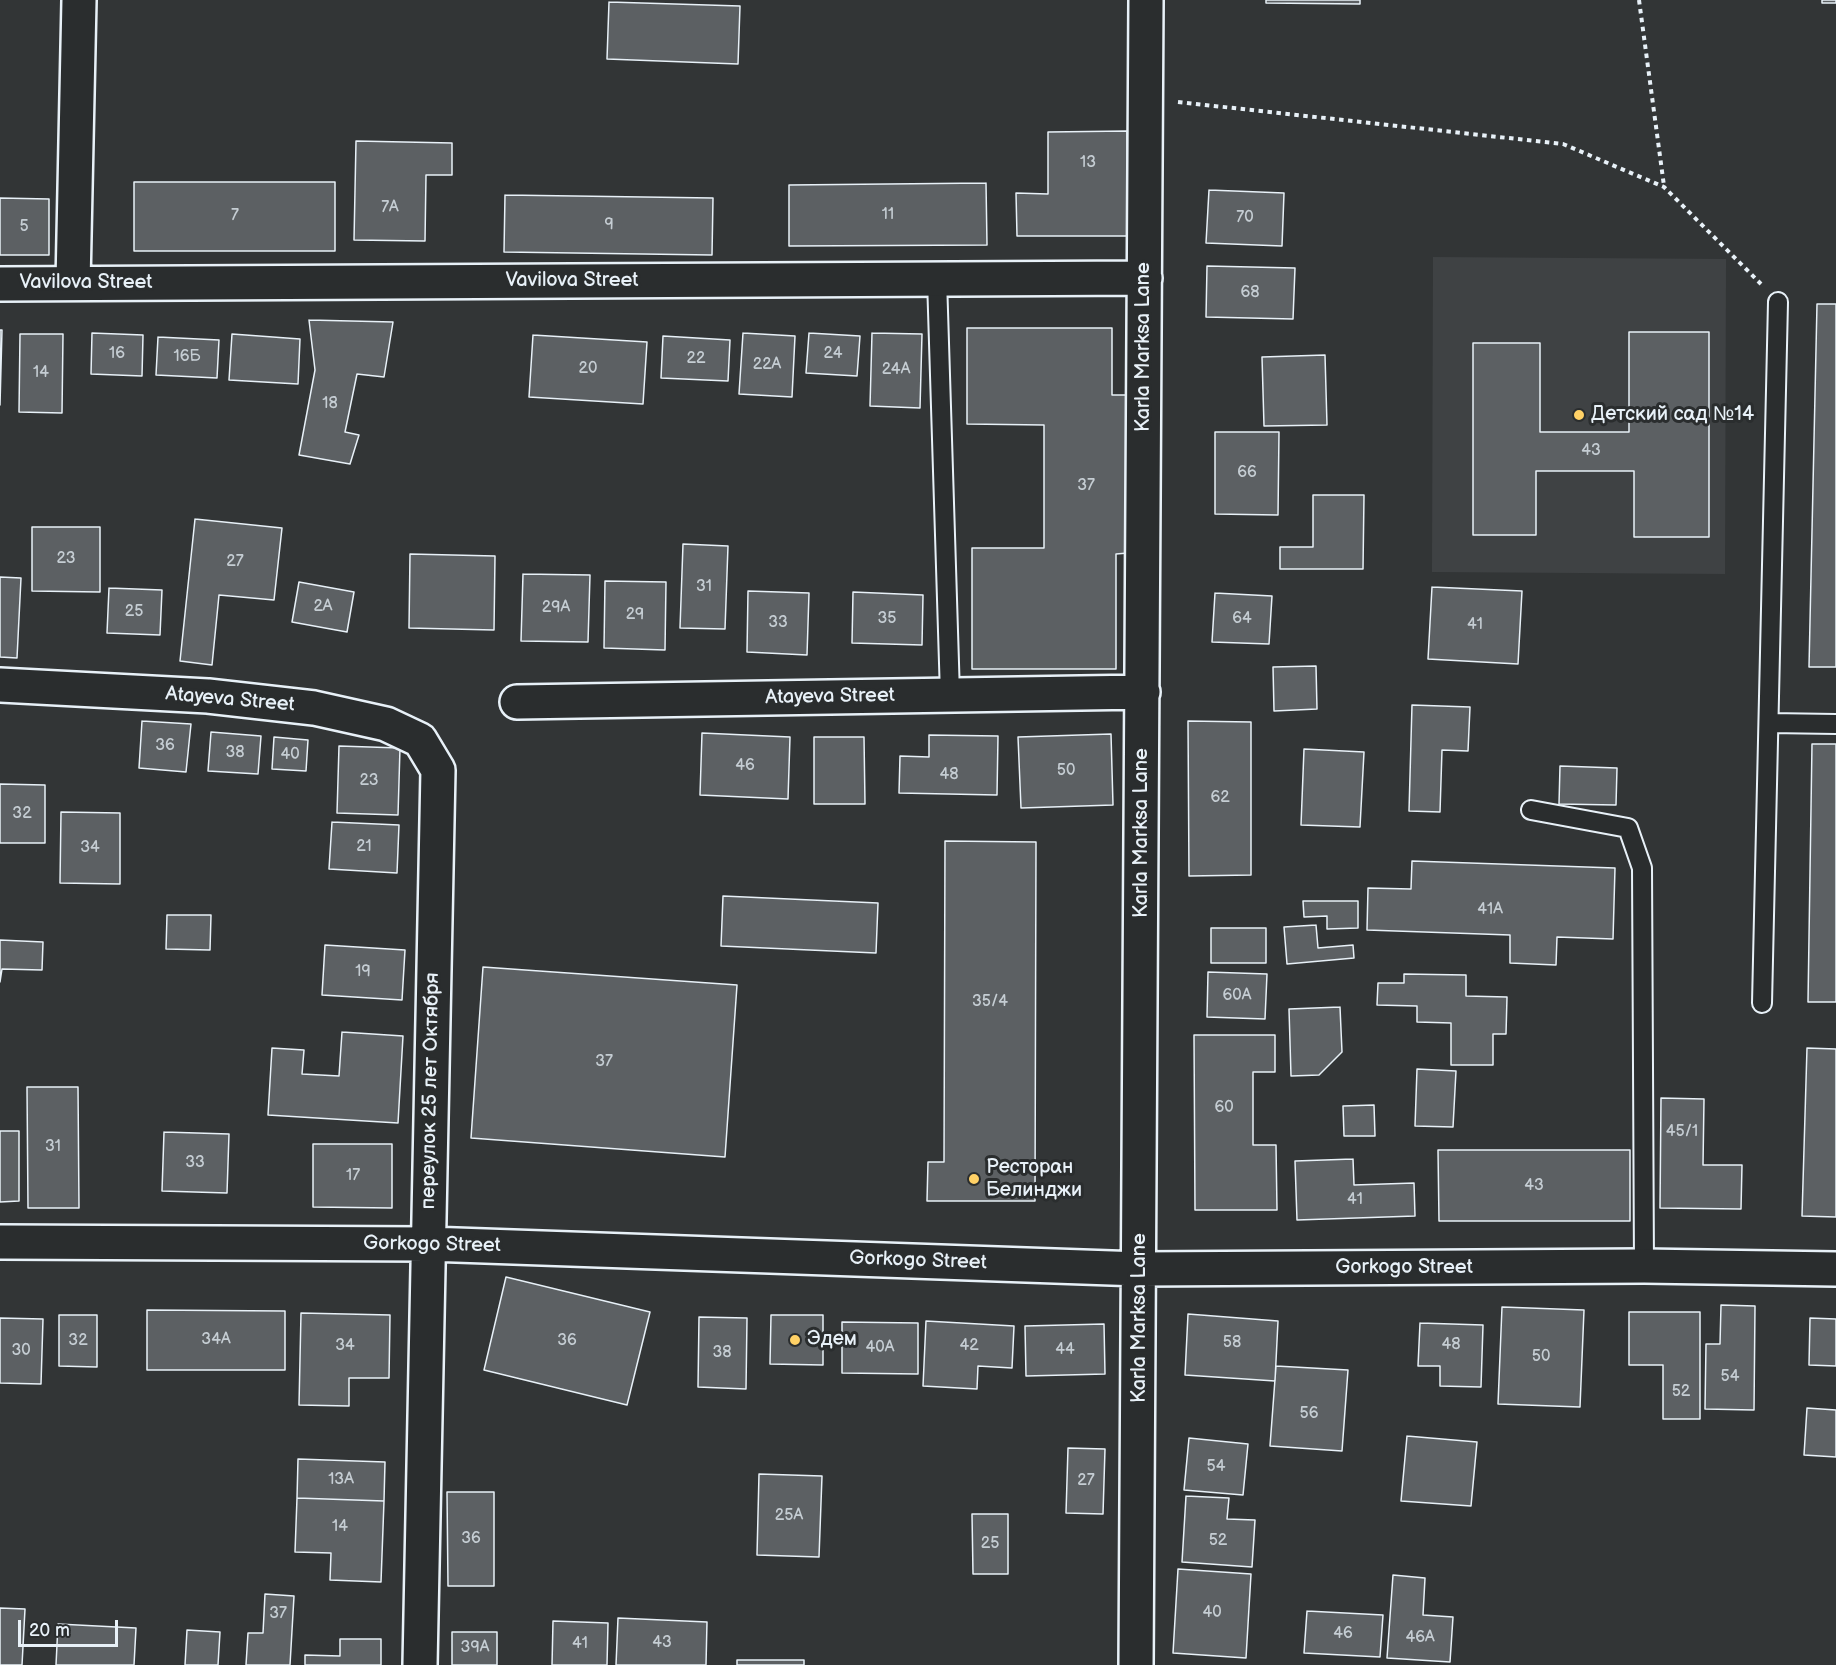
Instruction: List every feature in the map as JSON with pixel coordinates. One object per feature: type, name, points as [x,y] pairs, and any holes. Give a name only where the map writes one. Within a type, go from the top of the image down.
[{"type":"street","points":[[73,283],[79,0]]},
{"type":"street","name":"Karla Marksa Lane","points":[[1136,1665],[1146,0]]},
{"type":"street","name":"Vavilova Street","points":[[0,284],[1145,278]]},
{"type":"street","name":"Atayeva Street","points":[[0,685],[208,696],[314,708],[386,724],[420,740],[438,770]]},
{"type":"street","name":"Atayeva Street","points":[[517,702],[1143,692]]},
{"type":"street","name":"переулок 25 лет Октября","points":[[420,1665],[438,770]]},
{"type":"street","name":"Gorkogo Street","points":[[0,1242],[428,1244],[1140,1269],[1644,1266],[1836,1269]]},
{"type":"lane","points":[[937,279],[950,695]]},
{"type":"lane","points":[[1762,1003],[1778,302]]},
{"type":"lane","points":[[1770,723],[1836,724]]},
{"type":"lane","points":[[1531,810],[1628,828],[1642,867],[1644,1266]]},
{"type":"path","points":[[1639,0],[1664,186]]},
{"type":"path","points":[[1146,98],[1563,144],[1664,186],[1778,302]]},
{"type":"shaded area","name":"Детский сад №14","points":[[1433,257],[1726,259],[1725,574],[1432,572]]},
{"type":"building","points":[[1266,0],[1360,0],[1360,4],[1266,3]]},
{"type":"building","points":[[1822,0],[1836,0],[1836,3],[1822,3]]},
{"type":"building","points":[[609,2],[740,6],[738,64],[607,59]]},
{"type":"building","points":[[1127,131],[1128,236],[1017,236],[1016,193],[1048,194],[1048,132]]},
{"type":"building","points":[[356,141],[452,143],[452,175],[426,175],[425,241],[354,240]]},
{"type":"building","points":[[134,182],[335,182],[335,251],[134,251]]},
{"type":"building","points":[[986,183],[987,245],[789,246],[789,185]]},
{"type":"building","points":[[1209,190],[1284,193],[1282,246],[1206,243]]},
{"type":"building","points":[[505,195],[713,198],[712,255],[504,252]]},
{"type":"building","points":[[0,198],[49,199],[49,255],[0,255]]},
{"type":"building","points":[[1207,266],[1295,268],[1293,319],[1206,317]]},
{"type":"building","points":[[1817,304],[1836,304],[1836,667],[1809,667]]},
{"type":"building","points":[[309,320],[393,322],[384,377],[357,374],[345,432],[359,435],[350,464],[299,455],[315,370]]},
{"type":"building","points":[[967,328],[1112,328],[1112,395],[1128,395],[1128,553],[1116,554],[1116,669],[972,669],[972,548],[1044,548],[1044,425],[967,424]]},
{"type":"building","points":[[0,330],[2,330],[0,405]]},
{"type":"building","points":[[1629,332],[1709,332],[1709,537],[1634,537],[1634,471],[1536,471],[1536,535],[1473,535],[1473,343],[1540,343],[1540,432],[1629,432]]},
{"type":"building","points":[[92,333],[143,335],[142,376],[91,374]]},
{"type":"building","points":[[743,333],[795,336],[792,397],[739,394]]},
{"type":"building","points":[[809,333],[860,336],[857,376],[806,373]]},
{"type":"building","points":[[872,333],[922,334],[920,408],[870,406]]},
{"type":"building","points":[[20,334],[63,334],[62,413],[19,412]]},
{"type":"building","points":[[232,334],[300,339],[298,384],[229,380]]},
{"type":"building","points":[[533,335],[647,342],[643,404],[529,397]]},
{"type":"building","points":[[663,336],[730,340],[728,381],[661,378]]},
{"type":"building","points":[[158,337],[219,340],[217,378],[156,375]]},
{"type":"building","points":[[1325,355],[1327,425],[1264,426],[1262,357]]},
{"type":"building","points":[[1215,432],[1279,432],[1278,515],[1215,514]]},
{"type":"building","points":[[1313,495],[1364,495],[1363,569],[1280,569],[1280,547],[1313,547]]},
{"type":"building","points":[[195,519],[282,528],[274,600],[219,595],[212,665],[180,661]]},
{"type":"building","points":[[32,527],[100,527],[100,592],[32,591]]},
{"type":"building","points":[[683,544],[728,546],[725,629],[680,628]]},
{"type":"building","points":[[410,554],[495,556],[494,630],[409,628]]},
{"type":"building","points":[[523,574],[590,575],[588,642],[521,641]]},
{"type":"building","points":[[0,577],[21,578],[17,658],[0,657]]},
{"type":"building","points":[[605,581],[666,582],[665,650],[604,648]]},
{"type":"building","points":[[299,582],[354,592],[347,632],[292,622]]},
{"type":"building","points":[[1432,587],[1522,591],[1518,664],[1428,659]]},
{"type":"building","points":[[109,588],[162,590],[160,635],[107,633]]},
{"type":"building","points":[[748,591],[809,593],[807,655],[747,652]]},
{"type":"building","points":[[853,592],[923,595],[922,645],[852,643]]},
{"type":"building","points":[[1215,593],[1272,596],[1269,644],[1212,642]]},
{"type":"building","points":[[1316,666],[1317,709],[1274,711],[1273,667]]},
{"type":"building","points":[[1412,705],[1470,707],[1468,751],[1442,750],[1440,812],[1409,811]]},
{"type":"building","points":[[142,721],[191,724],[186,772],[139,768]]},
{"type":"building","points":[[1188,721],[1251,722],[1251,875],[1189,876]]},
{"type":"building","points":[[211,732],[261,736],[258,774],[208,771]]},
{"type":"building","points":[[702,733],[790,737],[788,799],[700,795]]},
{"type":"building","points":[[1111,734],[1113,805],[1021,808],[1018,737]]},
{"type":"building","points":[[929,735],[998,736],[997,795],[899,793],[900,756],[929,757]]},
{"type":"building","points":[[274,737],[308,740],[306,771],[272,769]]},
{"type":"building","points":[[814,737],[864,737],[865,804],[814,804]]},
{"type":"building","points":[[1812,744],[1836,744],[1836,1002],[1808,1002]]},
{"type":"building","points":[[339,746],[400,748],[398,815],[337,813]]},
{"type":"building","points":[[1304,749],[1364,752],[1360,827],[1301,825]]},
{"type":"building","points":[[1560,766],[1617,768],[1616,805],[1559,804]]},
{"type":"building","points":[[0,784],[45,785],[45,843],[0,843]]},
{"type":"building","points":[[61,812],[120,813],[120,884],[60,883]]},
{"type":"building","points":[[332,822],[399,825],[397,873],[329,869]]},
{"type":"building","points":[[945,841],[1036,842],[1035,1201],[927,1201],[928,1162],[944,1162]]},
{"type":"building","points":[[1412,861],[1615,868],[1613,939],[1557,937],[1556,965],[1510,963],[1510,935],[1367,930],[1368,888],[1411,889]]},
{"type":"building","points":[[723,896],[878,903],[876,953],[721,946]]},
{"type":"building","points":[[1303,901],[1358,901],[1358,928],[1327,929],[1327,916],[1304,917]]},
{"type":"building","points":[[167,915],[211,915],[210,950],[166,949]]},
{"type":"building","points":[[1316,925],[1318,948],[1353,945],[1354,958],[1287,964],[1284,927]]},
{"type":"building","points":[[1211,928],[1266,928],[1266,963],[1211,963]]},
{"type":"building","points":[[0,940],[43,942],[42,970],[2,969],[0,982]]},
{"type":"building","points":[[325,945],[405,950],[402,1000],[322,995]]},
{"type":"building","points":[[483,967],[737,985],[725,1157],[471,1138]]},
{"type":"building","points":[[1208,972],[1267,974],[1265,1019],[1207,1017]]},
{"type":"building","points":[[1404,974],[1466,975],[1466,996],[1507,997],[1506,1034],[1493,1034],[1493,1065],[1451,1065],[1451,1023],[1417,1022],[1417,1006],[1377,1005],[1378,983],[1404,983]]},
{"type":"building","points":[[1340,1007],[1342,1052],[1319,1075],[1291,1076],[1289,1009]]},
{"type":"building","points":[[342,1032],[403,1036],[398,1123],[268,1115],[272,1048],[304,1050],[302,1074],[339,1076]]},
{"type":"building","points":[[1194,1035],[1275,1035],[1275,1072],[1253,1072],[1253,1145],[1276,1145],[1277,1210],[1195,1210]]},
{"type":"building","points":[[1807,1048],[1836,1049],[1836,1217],[1802,1216]]},
{"type":"building","points":[[1417,1069],[1456,1071],[1453,1127],[1415,1126]]},
{"type":"building","points":[[27,1087],[78,1087],[79,1208],[28,1208]]},
{"type":"building","points":[[1661,1098],[1704,1099],[1703,1165],[1742,1165],[1741,1209],[1660,1208]]},
{"type":"building","points":[[1374,1105],[1375,1136],[1344,1136],[1343,1106]]},
{"type":"building","points":[[0,1131],[19,1131],[19,1201],[0,1202]]},
{"type":"building","points":[[164,1132],[229,1134],[227,1193],[162,1191]]},
{"type":"building","points":[[313,1144],[392,1144],[392,1208],[313,1207]]},
{"type":"building","points":[[1438,1150],[1630,1150],[1630,1221],[1439,1221]]},
{"type":"building","points":[[1353,1159],[1354,1185],[1414,1183],[1415,1216],[1297,1220],[1295,1161]]},
{"type":"building","points":[[506,1277],[650,1312],[627,1405],[484,1370]]},
{"type":"building","points":[[1721,1305],[1755,1306],[1754,1410],[1705,1409],[1706,1344],[1720,1344]]},
{"type":"building","points":[[1502,1307],[1584,1310],[1580,1407],[1498,1404]]},
{"type":"building","points":[[147,1310],[285,1311],[285,1370],[147,1370]]},
{"type":"building","points":[[1629,1312],[1700,1312],[1700,1419],[1663,1419],[1663,1365],[1629,1365]]},
{"type":"building","points":[[301,1313],[390,1315],[389,1378],[349,1378],[349,1406],[299,1405]]},
{"type":"building","points":[[1188,1314],[1278,1321],[1275,1381],[1185,1375]]},
{"type":"building","points":[[59,1315],[97,1315],[97,1367],[59,1366]]},
{"type":"building","points":[[771,1315],[823,1315],[823,1365],[770,1364]]},
{"type":"building","points":[[699,1317],[747,1318],[746,1389],[698,1387]]},
{"type":"building","points":[[0,1318],[43,1319],[41,1384],[0,1383]]},
{"type":"building","points":[[1810,1318],[1836,1319],[1836,1366],[1809,1365]]},
{"type":"building","points":[[926,1321],[1014,1326],[1012,1368],[978,1366],[977,1389],[923,1386]]},
{"type":"building","points":[[842,1322],[918,1323],[918,1374],[842,1373]]},
{"type":"building","points":[[1420,1323],[1483,1325],[1481,1387],[1440,1386],[1440,1366],[1418,1366]]},
{"type":"building","points":[[1104,1324],[1105,1374],[1026,1376],[1025,1326]]},
{"type":"building","points":[[1276,1366],[1348,1370],[1342,1451],[1270,1446]]},
{"type":"building","points":[[1807,1408],[1836,1410],[1836,1457],[1804,1455]]},
{"type":"building","points":[[1407,1436],[1477,1442],[1471,1506],[1401,1501]]},
{"type":"building","points":[[1189,1438],[1248,1444],[1243,1495],[1184,1490]]},
{"type":"building","points":[[1068,1448],[1105,1449],[1103,1514],[1066,1513]]},
{"type":"building","points":[[298,1459],[385,1462],[384,1501],[297,1498]]},
{"type":"building","points":[[759,1474],[822,1476],[819,1557],[757,1555]]},
{"type":"building","points":[[447,1492],[494,1492],[494,1586],[448,1586]]},
{"type":"building","points":[[1186,1496],[1229,1498],[1227,1519],[1255,1520],[1252,1567],[1182,1562]]},
{"type":"building","points":[[297,1498],[384,1501],[381,1582],[330,1580],[331,1553],[295,1552]]},
{"type":"building","points":[[972,1514],[1008,1514],[1008,1574],[973,1574]]},
{"type":"building","points":[[1178,1569],[1251,1574],[1246,1658],[1173,1653]]},
{"type":"building","points":[[1393,1575],[1425,1578],[1423,1615],[1453,1617],[1450,1662],[1387,1658]]},
{"type":"building","points":[[265,1594],[294,1596],[290,1665],[246,1665],[248,1633],[263,1633]]},
{"type":"building","points":[[0,1608],[25,1609],[22,1665],[0,1665]]},
{"type":"building","points":[[1307,1611],[1383,1615],[1380,1657],[1304,1653]]},
{"type":"building","points":[[618,1618],[707,1622],[706,1665],[616,1665]]},
{"type":"building","points":[[553,1621],[608,1623],[607,1665],[552,1665]]},
{"type":"building","points":[[58,1624],[136,1628],[134,1665],[56,1665]]},
{"type":"building","points":[[187,1630],[220,1632],[218,1665],[185,1665]]},
{"type":"building","points":[[452,1632],[497,1632],[497,1665],[452,1665]]},
{"type":"building","points":[[340,1639],[381,1639],[381,1665],[305,1665],[305,1655],[340,1656]]},
{"type":"building","points":[[737,1660],[804,1660],[804,1665],[737,1665]]},
{"type":"place","name":"Детский сад №14","points":[[1579,415]]},
{"type":"place","name":"Ресторан Белинджи","points":[[974,1179]]},
{"type":"place","name":"Эдем","points":[[795,1340]]}]
